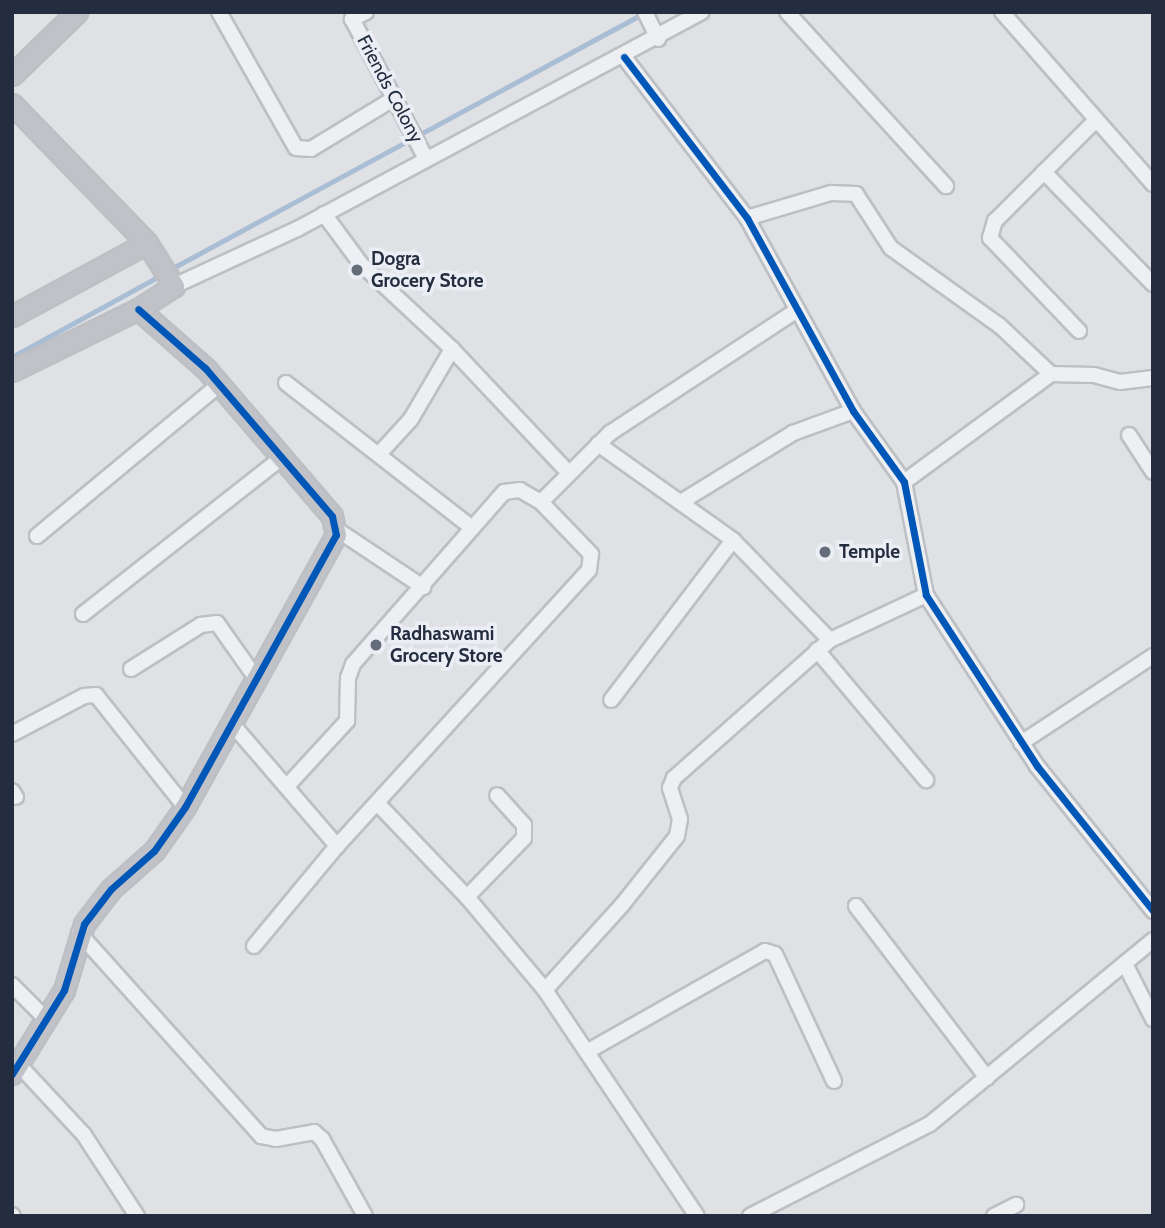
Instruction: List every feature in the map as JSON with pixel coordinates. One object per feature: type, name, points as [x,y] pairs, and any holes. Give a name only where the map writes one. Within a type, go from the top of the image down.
[{"type":"street","points":[[12,75],[77,12]]},
{"type":"street","points":[[219,12],[296,148],[311,149],[395,97]]},
{"type":"street","name":"Friends Colony","points":[[366,12],[350,16],[412,128],[426,159]]},
{"type":"street","points":[[12,371],[138,309],[173,282],[324,214],[624,57],[702,12]]},
{"type":"street","points":[[788,12],[946,186]]},
{"type":"street","points":[[1002,12],[1153,184]]},
{"type":"street","points":[[647,17],[658,38]]},
{"type":"street","points":[[624,57],[747,218],[853,411],[904,482],[926,595],[1021,743],[1153,911]]},
{"type":"street","points":[[12,104],[152,249],[173,282]]},
{"type":"street","points":[[1079,331],[990,238],[995,221],[1095,121]]},
{"type":"street","points":[[1044,172],[1153,284]]},
{"type":"street","points":[[747,218],[831,193],[856,194],[891,248],[1000,326],[1051,374]]},
{"type":"street","points":[[324,214],[362,264],[452,349],[569,473]]},
{"type":"street","points":[[12,316],[152,249]]},
{"type":"street","points":[[137,1216],[84,1135],[16,1070],[64,990],[79,933],[111,889],[154,851],[185,807],[334,544],[336,529],[332,516],[219,385],[138,309]]},
{"type":"street","points":[[541,502],[598,444],[797,310]]},
{"type":"street","points":[[380,453],[411,419],[452,349]]},
{"type":"street","points":[[904,482],[1051,374],[1094,374],[1120,382],[1153,378]]},
{"type":"street","points":[[286,383],[380,453],[472,527]]},
{"type":"street","points":[[37,536],[219,385]]},
{"type":"street","points":[[681,502],[793,433],[853,411]]},
{"type":"street","points":[[1129,435],[1153,472]]},
{"type":"street","points":[[598,444],[733,540],[831,640]]},
{"type":"street","points":[[83,614],[281,458]]},
{"type":"street","points":[[254,946],[337,846],[589,569],[591,554],[541,502],[513,489],[472,527],[423,587],[353,664],[348,678],[347,721],[289,784]]},
{"type":"street","points":[[336,529],[423,587]]},
{"type":"street","points":[[611,701],[733,540]]},
{"type":"street","points":[[545,990],[622,905],[677,836],[680,819],[670,788],[674,778],[817,650],[831,640],[926,595]]},
{"type":"street","points":[[131,668],[201,625],[217,623],[258,681]]},
{"type":"street","points":[[817,650],[926,780]]},
{"type":"street","points":[[1021,743],[1153,656]]},
{"type":"street","points":[[12,734],[84,696],[96,695],[185,807]]},
{"type":"street","points":[[233,725],[289,784],[337,846]]},
{"type":"street","points":[[467,897],[524,838],[524,825],[497,795]]},
{"type":"street","points":[[378,804],[467,897],[545,990],[590,1050],[697,1216]]},
{"type":"street","points":[[856,906],[987,1078]]},
{"type":"street","points":[[79,933],[261,1136],[276,1139],[314,1132],[322,1139],[365,1216]]},
{"type":"street","points":[[750,1216],[930,1124],[1153,940]]},
{"type":"street","points":[[590,1050],[765,951],[775,954],[834,1081]]},
{"type":"street","points":[[1125,964],[1153,1018]]},
{"type":"street","points":[[12,985],[47,1020]]},
{"type":"street","points":[[994,1216],[1016,1205]]},
{"type":"waterway","points":[[171,269],[644,13]]},
{"type":"waterway","points":[[12,357],[161,275]]},
{"type":"cycle path","points":[[624,57],[747,218],[853,411],[904,482],[926,595],[1037,766],[1153,911]]},
{"type":"cycle path","points":[[12,1074],[64,990],[84,924],[111,889],[154,851],[185,807],[336,535],[332,516],[205,368],[138,309]]},
{"type":"place","name":"Dogra Grocery Store","points":[[357,270]]},
{"type":"place","name":"Temple","points":[[825,552]]},
{"type":"place","name":"Radhaswami Grocery Store","points":[[376,645]]}]
